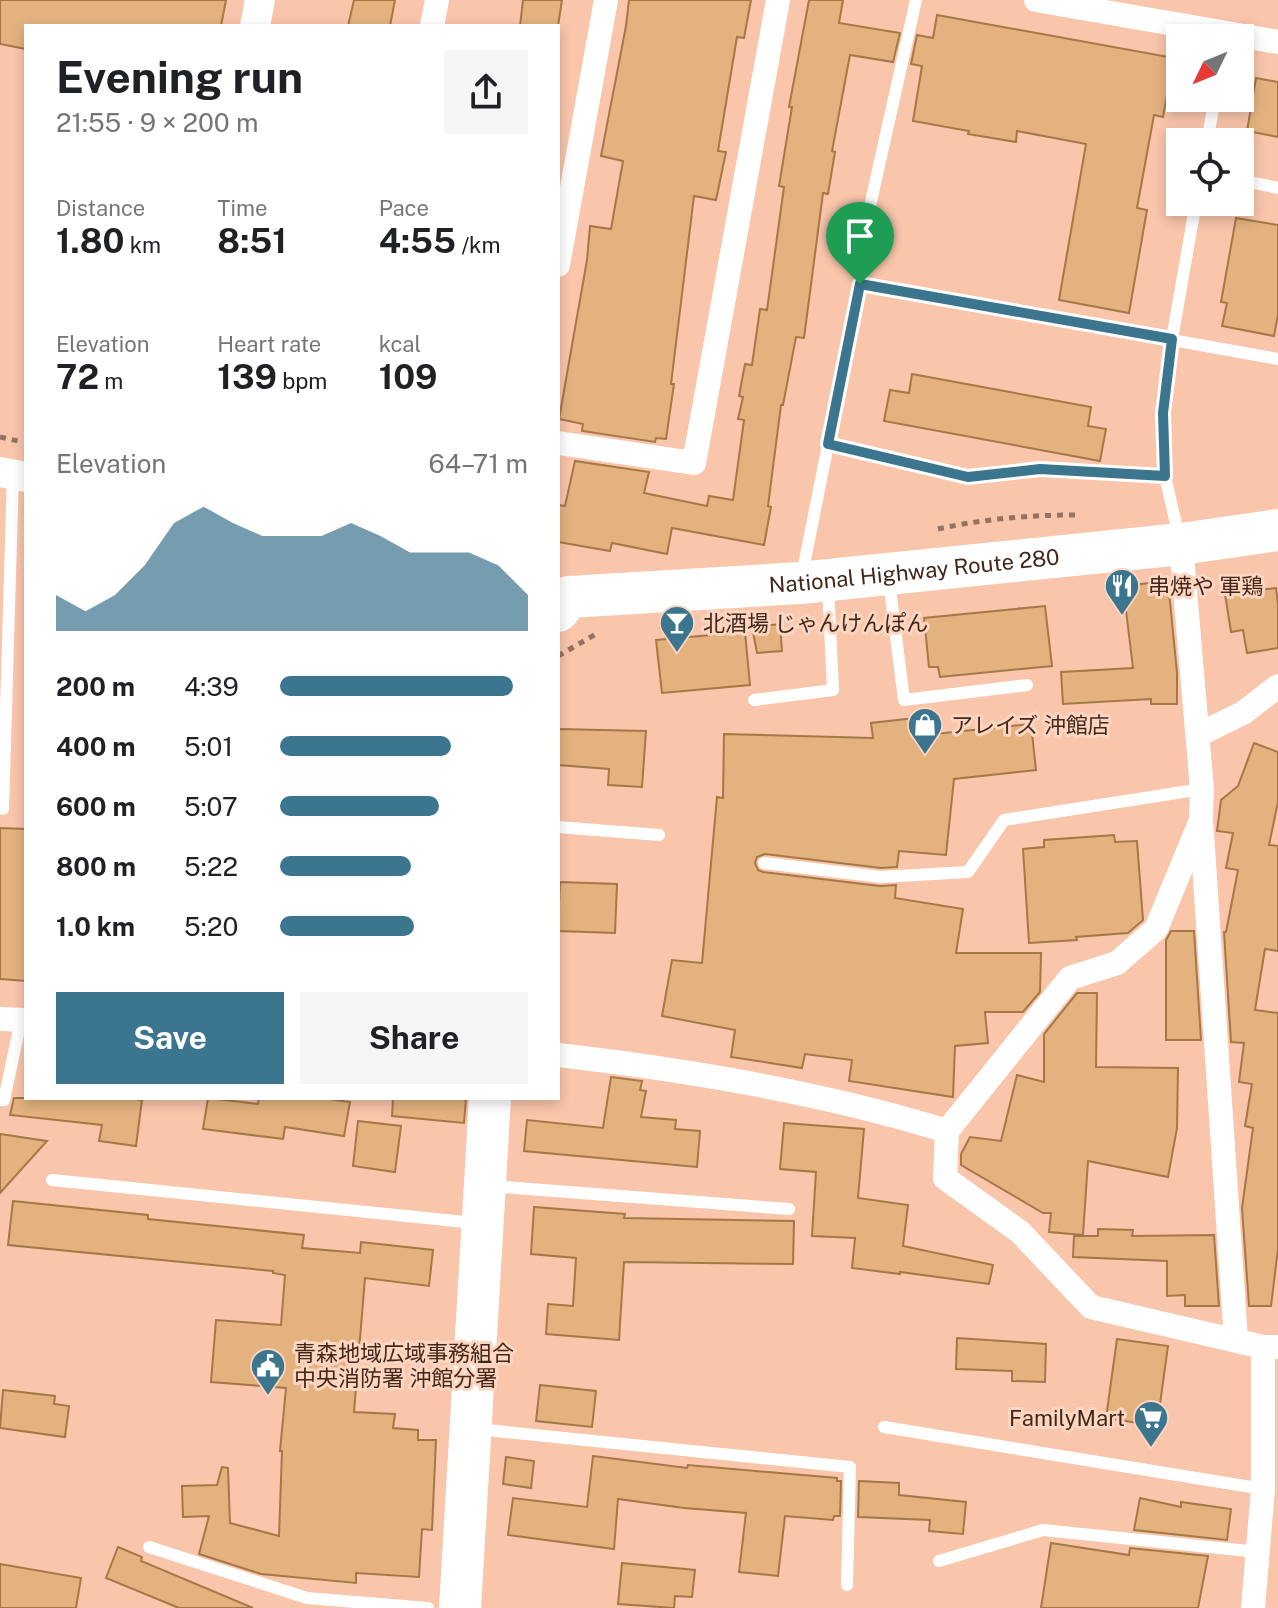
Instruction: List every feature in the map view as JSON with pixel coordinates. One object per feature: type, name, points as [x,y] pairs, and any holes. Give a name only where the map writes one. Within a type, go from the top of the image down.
[{"type":"highway","name":"National Highway Route 280","points":[[562,601],[814,582],[1181,544],[1278,530]]},
{"type":"highway","points":[[460,1608],[490,1100]]},
{"type":"street","points":[[255,24],[260,0]]},
{"type":"street","points":[[432,24],[437,0]]},
{"type":"street","points":[[560,254],[606,0]]},
{"type":"street","points":[[560,443],[694,463],[778,0]]},
{"type":"street","points":[[1036,0],[1166,24]]},
{"type":"street","points":[[1254,39],[1278,42]]},
{"type":"street","points":[[1181,544],[1202,789],[1201,819],[1236,1340]]},
{"type":"street","points":[[1198,735],[1243,713],[1278,686]]},
{"type":"street","points":[[1201,819],[1156,929],[1117,963],[1070,978],[947,1131],[945,1178],[1020,1232],[1091,1307],[1271,1347],[1254,1608]]},
{"type":"street","points":[[560,1055],[638,1064],[842,1101],[947,1131]]},
{"type":"lane","points":[[754,700],[833,690],[814,582],[828,444],[860,284],[870,206],[916,0]]},
{"type":"lane","points":[[1254,183],[1278,188]]},
{"type":"lane","points":[[1181,544],[1165,476],[1163,413],[1172,339],[1194,216]]},
{"type":"lane","points":[[860,284],[1278,359]]},
{"type":"lane","points":[[828,444],[968,477],[1040,469],[1165,476]]},
{"type":"lane","points":[[0,808],[3,809],[5,558],[13,475]]},
{"type":"lane","points":[[888,574],[904,700],[1027,685]]},
{"type":"lane","points":[[764,863],[881,877],[968,872],[1004,820],[1202,789]]},
{"type":"lane","points":[[560,827],[659,835]]},
{"type":"lane","points":[[0,1100],[4,1100],[16,1020]]},
{"type":"lane","points":[[52,1180],[484,1205],[789,1209]]},
{"type":"lane","points":[[884,1427],[1263,1489]]},
{"type":"lane","points":[[471,1429],[850,1467],[847,1585]]},
{"type":"lane","points":[[939,1561],[1043,1530],[1258,1552]]},
{"type":"lane","points":[[149,1547],[307,1598],[428,1608]]},
{"type":"path","points":[[0,437],[24,443]]},
{"type":"building","points":[[0,0],[226,0],[221,24],[24,24],[24,49],[0,44]]},
{"type":"building","points":[[354,0],[395,0],[390,24],[348,24]]},
{"type":"building","points":[[523,0],[562,0],[558,24],[520,24]]},
{"type":"building","points":[[629,0],[751,0],[744,38],[737,37],[718,151],[726,152],[716,200],[694,196],[666,439],[656,438],[655,442],[582,431],[583,424],[560,419],[590,226],[611,229],[623,161],[601,156]]},
{"type":"building","points":[[809,0],[843,0],[839,23],[900,33],[893,62],[850,55],[832,151],[835,152],[828,194],[823,193],[804,338],[796,337],[781,405],[764,545],[672,528],[667,554],[612,543],[610,551],[560,542],[560,505],[565,506],[575,461],[649,472],[644,493],[707,506],[709,496],[733,500],[744,420],[738,419],[743,397],[739,396],[745,364],[752,365],[760,309],[767,310],[784,187],[779,186],[792,107],[789,107]]},
{"type":"building","points":[[937,15],[1166,57],[1163,117],[1154,115],[1137,208],[1147,210],[1129,313],[1059,300],[1086,144],[1017,131],[1016,142],[913,121],[922,66],[911,64],[917,35],[933,38]]},
{"type":"building","points":[[1256,78],[1278,82],[1278,137],[1248,128],[1250,112],[1254,112]]},
{"type":"building","points":[[1236,218],[1278,225],[1278,315],[1274,336],[1222,326],[1227,303],[1221,302]]},
{"type":"building","points":[[912,374],[1091,407],[1088,426],[1106,429],[1100,461],[884,421],[890,390],[909,393]]},
{"type":"building","points":[[1168,581],[1177,704],[1151,704],[1151,699],[1063,704],[1061,672],[1133,668],[1123,586]]},
{"type":"building","points":[[1276,588],[1278,648],[1247,653],[1243,630],[1231,632],[1225,594]]},
{"type":"building","points":[[1045,606],[1052,666],[940,677],[938,667],[929,667],[924,618]]},
{"type":"building","points":[[780,624],[782,651],[757,653],[752,627]]},
{"type":"building","points":[[745,632],[750,685],[662,693],[656,640]]},
{"type":"building","points":[[924,717],[926,735],[1031,724],[1036,770],[954,779],[946,855],[899,851],[897,867],[881,868],[765,854],[757,857],[755,863],[758,870],[763,872],[880,886],[896,885],[895,898],[963,909],[956,953],[1041,953],[1040,992],[1023,1012],[985,1012],[988,1043],[955,1046],[953,1097],[849,1081],[852,1060],[805,1054],[802,1068],[731,1057],[735,1030],[662,1016],[672,960],[702,963],[717,797],[723,798],[724,734],[873,738],[871,723]]},
{"type":"building","points":[[560,729],[646,731],[642,787],[608,785],[609,769],[560,765]]},
{"type":"building","points":[[1254,743],[1278,752],[1278,802],[1269,845],[1278,846],[1278,951],[1265,949],[1255,1010],[1278,1013],[1278,1249],[1271,1306],[1249,1306],[1242,1208],[1253,1128],[1245,1126],[1252,1084],[1239,1082],[1244,1043],[1231,1042],[1224,932],[1238,870],[1226,868],[1233,833],[1217,831],[1221,800],[1238,786]]},
{"type":"building","points":[[0,828],[24,829],[24,981],[0,979]]},
{"type":"building","points":[[1114,835],[1115,842],[1137,841],[1143,920],[1128,933],[1029,943],[1023,849],[1044,847],[1044,840]]},
{"type":"building","points":[[560,882],[617,884],[615,933],[560,931]]},
{"type":"building","points":[[1171,931],[1194,931],[1201,1040],[1166,1040],[1166,940]]},
{"type":"building","points":[[1077,993],[1097,993],[1096,1067],[1178,1068],[1177,1128],[1168,1177],[1088,1161],[1083,1235],[1049,1232],[1051,1213],[1043,1213],[961,1165],[961,1154],[970,1137],[1001,1141],[1017,1075],[1044,1082],[1044,1034]]},
{"type":"building","points":[[611,1077],[642,1081],[640,1090],[646,1091],[641,1117],[676,1120],[675,1129],[700,1131],[697,1167],[524,1151],[527,1120],[603,1128]]},
{"type":"building","points":[[14,1098],[142,1100],[136,1146],[99,1141],[102,1125],[10,1115]]},
{"type":"building","points":[[208,1100],[258,1104],[259,1100],[350,1102],[344,1136],[285,1127],[283,1139],[203,1129]]},
{"type":"building","points":[[393,1100],[466,1100],[464,1123],[392,1116]]},
{"type":"building","points":[[358,1121],[401,1126],[395,1172],[353,1166]]},
{"type":"building","points":[[784,1123],[864,1129],[858,1198],[908,1205],[903,1246],[993,1265],[989,1284],[852,1268],[855,1238],[812,1236],[816,1172],[780,1169]]},
{"type":"building","points":[[0,1134],[47,1141],[0,1193]]},
{"type":"building","points":[[13,1201],[304,1235],[302,1248],[360,1253],[361,1242],[433,1250],[429,1286],[365,1278],[354,1412],[395,1414],[393,1428],[418,1430],[418,1440],[436,1440],[432,1530],[422,1529],[419,1577],[356,1573],[356,1583],[261,1574],[199,1554],[209,1516],[183,1517],[182,1486],[217,1485],[222,1467],[228,1468],[230,1523],[279,1536],[280,1451],[286,1388],[211,1382],[216,1320],[281,1325],[285,1275],[273,1271],[8,1245]]},
{"type":"building","points":[[534,1207],[625,1214],[624,1218],[794,1221],[793,1264],[624,1262],[619,1340],[546,1334],[548,1304],[573,1306],[576,1258],[531,1254]]},
{"type":"building","points":[[1098,1229],[1133,1230],[1132,1236],[1214,1235],[1219,1306],[1185,1306],[1185,1295],[1167,1296],[1167,1261],[1073,1257],[1074,1236],[1098,1236]]},
{"type":"building","points":[[957,1338],[1046,1344],[1045,1382],[1012,1381],[1012,1371],[956,1369]]},
{"type":"building","points":[[1117,1339],[1168,1346],[1157,1426],[1106,1418]]},
{"type":"building","points":[[540,1385],[596,1391],[592,1427],[536,1421]]},
{"type":"building","points":[[3,1390],[55,1396],[54,1404],[69,1406],[65,1437],[0,1428]]},
{"type":"building","points":[[593,1456],[687,1468],[688,1465],[837,1478],[841,1481],[840,1516],[834,1516],[833,1520],[785,1516],[778,1576],[739,1572],[746,1513],[618,1499],[614,1549],[508,1535],[513,1498],[587,1507]]},
{"type":"building","points":[[506,1457],[534,1461],[531,1488],[503,1484]]},
{"type":"building","points":[[859,1481],[899,1483],[899,1495],[966,1502],[963,1534],[929,1531],[930,1520],[858,1517]]},
{"type":"building","points":[[1140,1498],[1181,1507],[1181,1502],[1231,1509],[1227,1540],[1134,1530]]},
{"type":"building","points":[[1051,1543],[1129,1555],[1130,1548],[1208,1556],[1198,1608],[1041,1608]]},
{"type":"building","points":[[118,1547],[142,1557],[141,1561],[253,1608],[179,1608],[106,1578]]},
{"type":"building","points":[[622,1563],[695,1570],[692,1597],[675,1596],[674,1608],[618,1604]]},
{"type":"building","points":[[0,1564],[81,1578],[76,1608],[0,1608]]},
{"type":"place","name":"串焼や 軍鶏","points":[[1122,617]]},
{"type":"place","name":"北酒場 じゃんけんぽん","points":[[677,654]]},
{"type":"place","name":"アレイズ 沖館店","points":[[925,756]]},
{"type":"place","name":"青森地域広域事務組合 中央消防署 沖館分署","points":[[268,1397]]},
{"type":"place","name":"FamilyMart","points":[[1151,1449]]},
{"type":"route","points":[[860,284],[1172,339],[1163,413],[1165,476],[1040,469],[968,477],[828,444],[860,284]]}]
